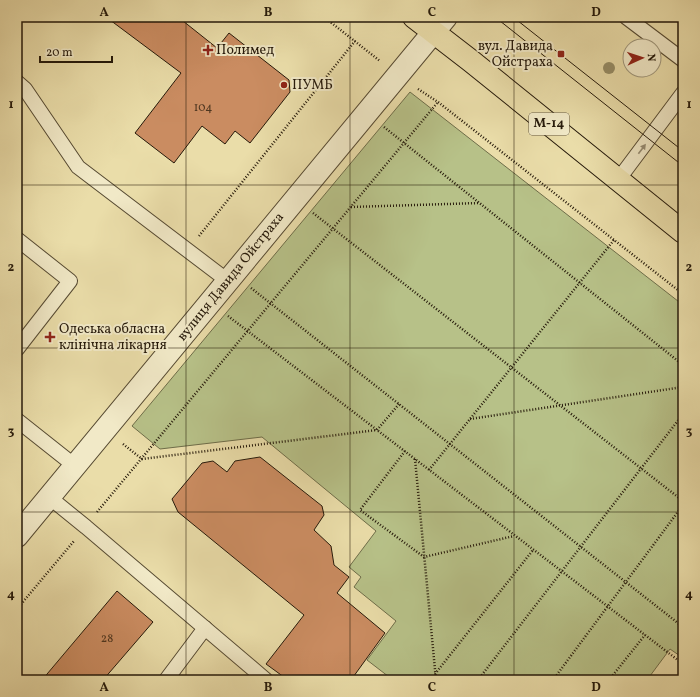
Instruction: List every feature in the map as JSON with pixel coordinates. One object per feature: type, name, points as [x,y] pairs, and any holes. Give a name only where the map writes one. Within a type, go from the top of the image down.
[{"type":"highway","name":"М-14","points":[[414,17],[440,24],[471,61],[683,232]]},
{"type":"street","name":"вулиця Давида Ойстраха","points":[[17,536],[440,24]]},
{"type":"lane","points":[[626,17],[683,60]]},
{"type":"lane","points":[[17,82],[25,88],[78,167],[187,250],[231,278]]},
{"type":"lane","points":[[618,180],[683,93]]},
{"type":"lane","points":[[17,239],[70,281],[17,349]]},
{"type":"lane","points":[[17,420],[75,466]]},
{"type":"lane","points":[[49,497],[86,526],[266,680]]},
{"type":"lane","points":[[166,680],[205,628]]},
{"type":"path","points":[[324,17],[397,75],[438,102],[683,294]]},
{"type":"path","points":[[187,250],[355,41]]},
{"type":"path","points":[[17,609],[438,102]]},
{"type":"path","points":[[366,113],[683,365]]},
{"type":"path","points":[[296,199],[683,501]]},
{"type":"path","points":[[350,207],[479,203]]},
{"type":"path","points":[[429,470],[614,240]]},
{"type":"path","points":[[231,278],[270,304],[683,627]]},
{"type":"path","points":[[210,302],[683,664]]},
{"type":"path","points":[[470,419],[683,387]]},
{"type":"path","points":[[142,459],[377,430],[398,404]]},
{"type":"path","points":[[478,680],[683,414]]},
{"type":"path","points":[[405,451],[360,510],[424,557],[514,536]]},
{"type":"path","points":[[415,459],[436,680]]},
{"type":"path","points":[[553,680],[683,505]]},
{"type":"path","points":[[435,674],[533,550]]},
{"type":"path","points":[[609,680],[645,635]]},
{"type":"green space","points":[[410,92],[683,305],[683,658],[670,649],[647,680],[393,680],[367,660],[396,621],[354,587],[361,577],[349,567],[376,531],[262,437],[160,449],[132,426]]},
{"type":"building","points":[[106,17],[178,17],[217,48],[229,33],[289,80],[290,92],[250,143],[235,131],[225,144],[202,126],[174,163],[135,133],[181,73]]},
{"type":"building","points":[[260,457],[322,506],[324,515],[314,530],[331,546],[334,565],[349,577],[337,593],[385,633],[351,680],[288,680],[266,664],[304,615],[178,512],[172,499],[202,463],[213,461],[227,472],[235,461]]},
{"type":"building","points":[[117,591],[153,622],[103,680],[42,680]]},
{"type":"tram line","points":[[495,17],[683,166]]},
{"type":"tram line","points":[[513,17],[683,151]]},
{"type":"place","name":"Полимед","points":[[208,50]]},
{"type":"place","name":"вул. Давида Ойстраха","points":[[561,54]]},
{"type":"place","name":"ПУМБ","points":[[284,85]]},
{"type":"place","name":"Одеська обласна клінічна лікарня","points":[[50,337]]}]
